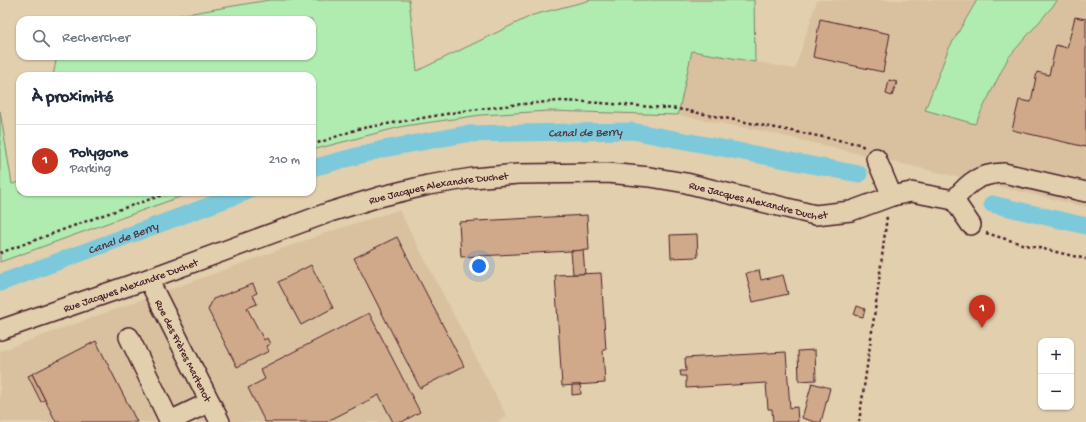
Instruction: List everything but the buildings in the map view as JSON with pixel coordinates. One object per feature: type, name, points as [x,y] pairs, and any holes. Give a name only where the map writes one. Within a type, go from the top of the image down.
[{"type":"street","points":[[876,158],[890,204]]},
{"type":"street","name":"Rue Jacques Alexandre Duchet","points":[[0,330],[148,279],[330,212],[379,197],[428,185],[473,178],[518,174],[607,173],[650,177],[686,183],[815,215],[851,211],[890,204],[911,192],[954,200]]},
{"type":"street","points":[[971,225],[954,200],[966,186],[977,178],[991,174],[1004,173],[1086,192]]},
{"type":"street","name":"Rue des Frères Martenot","points":[[148,279],[220,422]]},
{"type":"street","points":[[129,337],[170,421],[210,402]]},
{"type":"path","points":[[316,144],[358,129],[463,111],[559,101],[678,109],[859,144],[866,148],[876,158]]},
{"type":"path","points":[[0,253],[103,215],[160,196]]},
{"type":"path","points":[[859,422],[890,204]]},
{"type":"path","points":[[971,225],[989,234],[1022,244],[1086,259]]},
{"type":"shaded area","points":[[817,0],[977,0],[948,50],[975,124],[1008,58],[1058,0],[1086,0],[1086,207],[771,133],[678,115],[692,50],[795,69]]},
{"type":"shaded area","points":[[399,210],[507,417],[497,422],[0,422],[0,351],[331,231]]},
{"type":"green space","points":[[269,0],[409,0],[417,71],[533,15],[591,0],[754,0],[755,62],[692,51],[678,115],[549,111],[481,115],[404,126],[316,149],[316,72],[54,72],[56,60],[316,60],[316,16],[175,16]]},
{"type":"green space","points":[[977,0],[1058,0],[1008,58],[975,124],[925,110],[948,50]]},
{"type":"green space","points":[[0,111],[12,184],[16,183],[16,196],[182,196],[0,262]]},
{"type":"waterway","name":"Canal de Berry","points":[[316,167],[383,149],[466,134],[632,131],[859,174]]},
{"type":"waterway","name":"Canal de Berry","points":[[0,283],[235,196]]},
{"type":"waterway","name":"Canal de Berry","points":[[992,204],[1086,226]]},
{"type":"place","name":"Polygone","points":[[982,328]]}]
